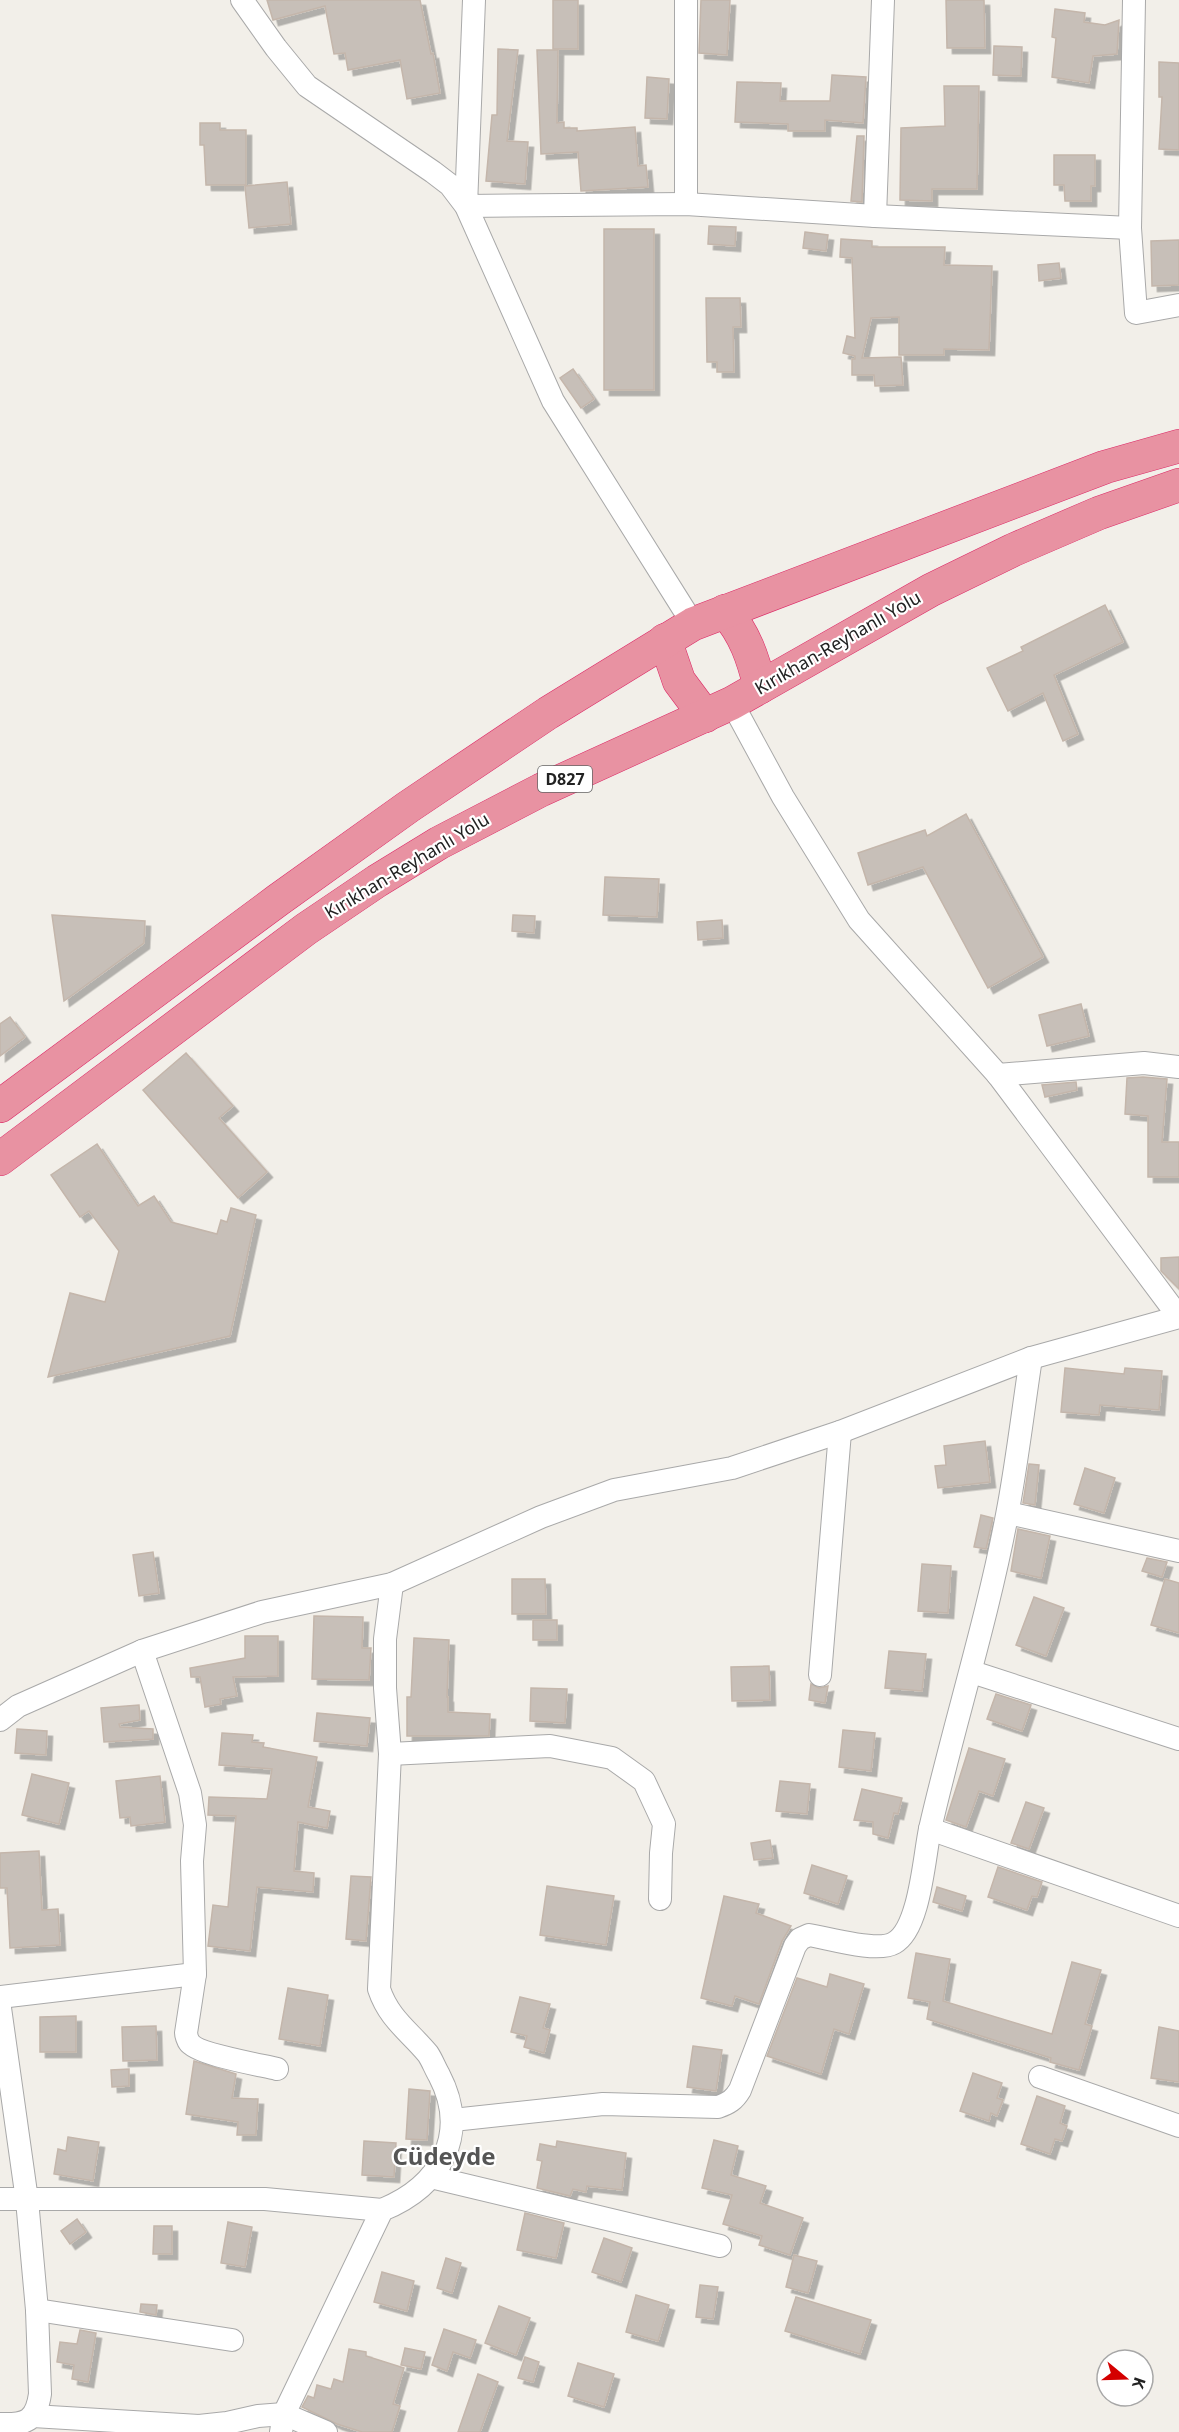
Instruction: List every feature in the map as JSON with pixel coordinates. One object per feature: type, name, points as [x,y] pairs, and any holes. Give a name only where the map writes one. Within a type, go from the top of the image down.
[{"type":"highway","points":[[0,1106],[278,900],[408,807],[548,713],[693,624],[1105,467],[1179,446]]},
{"type":"highway","name":"Kırıkhan-Reyhanlı Yolu","points":[[0,1159],[306,929],[439,843],[499,811],[718,710],[931,590],[1012,550],[1100,513],[1179,485]]},
{"type":"highway","points":[[725,611],[738,626],[747,642],[760,687]]},
{"type":"highway","points":[[665,640],[679,681],[718,710]]},
{"type":"street","points":[[242,0],[247,10],[307,86],[433,172],[450,185],[466,206],[553,401],[693,624]]},
{"type":"street","points":[[466,206],[474,0]]},
{"type":"street","points":[[686,0],[686,204]]},
{"type":"street","points":[[875,216],[883,0]]},
{"type":"street","points":[[1134,0],[1130,228],[1136,313],[1179,305]]},
{"type":"street","points":[[466,206],[686,204],[1130,228]]},
{"type":"street","points":[[0,1720],[18,1706],[142,1651],[262,1612],[392,1584],[541,1517],[614,1490],[732,1467],[840,1432],[1031,1358],[1179,1317],[998,1075],[859,920],[783,797],[718,710]]},
{"type":"street","points":[[998,1075],[1144,1063],[1179,1067]]},
{"type":"street","points":[[453,2121],[603,2104],[718,2107],[728,2103],[735,2099],[740,2090],[795,1946],[800,1939],[809,1935],[878,1947],[894,1944],[907,1931],[914,1912],[930,1829],[972,1672],[1008,1513],[1031,1358]]},
{"type":"street","points":[[820,1676],[840,1432]]},
{"type":"street","points":[[1008,1513],[1179,1551]]},
{"type":"street","points":[[0,2199],[265,2199],[382,2210],[401,2202],[431,2177],[442,2159],[450,2138],[453,2121],[444,2085],[429,2056],[391,2015],[379,1989],[390,1754],[385,1688],[385,1639],[392,1584]]},
{"type":"street","points":[[142,1651],[190,1793],[195,1825],[192,1861],[195,1974],[186,2033],[188,2042],[216,2055],[277,2069]]},
{"type":"street","points":[[972,1672],[1179,1739]]},
{"type":"street","points":[[390,1754],[550,1746],[612,1758],[644,1781],[664,1824],[660,1853],[660,1899]]},
{"type":"street","points":[[930,1829],[1179,1916]]},
{"type":"street","points":[[0,1997],[195,1974]]},
{"type":"street","points":[[0,2008],[27,2200],[37,2310],[40,2394],[39,2406],[33,2416],[19,2425],[0,2424]]},
{"type":"street","points":[[1040,2077],[1179,2126]]},
{"type":"street","points":[[431,2177],[720,2246]]},
{"type":"street","points":[[283,2423],[382,2210]]},
{"type":"street","points":[[37,2310],[232,2340]]},
{"type":"street","points":[[33,2416],[199,2426],[258,2416],[326,2432]]},
{"type":"building","points":[[267,0],[420,0],[440,93],[407,99],[400,60],[348,70],[345,53],[334,54],[325,6],[273,20]]},
{"type":"building","points":[[553,0],[578,0],[578,49],[553,49]]},
{"type":"building","points":[[701,0],[730,0],[727,55],[699,53]]},
{"type":"building","points":[[946,0],[984,0],[985,48],[947,48]]},
{"type":"building","points":[[1055,9],[1085,13],[1084,22],[1105,25],[1119,20],[1117,54],[1093,56],[1089,83],[1052,77],[1056,38],[1052,37]]},
{"type":"building","points":[[994,46],[1022,47],[1021,76],[993,75]]},
{"type":"building","points":[[498,49],[518,50],[507,141],[528,142],[525,184],[486,181],[492,115],[497,115]]},
{"type":"building","points":[[537,50],[558,50],[557,123],[564,122],[564,128],[577,128],[577,131],[635,127],[638,166],[646,165],[648,187],[581,191],[578,152],[541,154]]},
{"type":"building","points":[[1159,62],[1179,63],[1179,150],[1159,149],[1162,97],[1159,97]]},
{"type":"building","points":[[832,75],[866,77],[863,123],[825,120],[825,131],[788,131],[788,124],[735,122],[737,82],[781,83],[780,101],[830,101]]},
{"type":"building","points":[[647,77],[669,79],[667,119],[645,118]]},
{"type":"building","points":[[944,86],[979,86],[977,189],[932,189],[932,201],[900,200],[901,128],[945,126]]},
{"type":"building","points":[[200,123],[220,123],[220,130],[246,130],[246,185],[206,185],[204,145],[200,145]]},
{"type":"building","points":[[857,136],[864,136],[862,202],[851,201]]},
{"type":"building","points":[[1054,155],[1095,155],[1095,186],[1091,186],[1091,201],[1065,201],[1064,185],[1054,185]]},
{"type":"building","points":[[287,182],[291,224],[249,228],[245,186]]},
{"type":"building","points":[[709,226],[736,227],[735,246],[708,244]]},
{"type":"building","points":[[604,229],[654,229],[654,390],[604,390]]},
{"type":"building","points":[[805,232],[828,235],[826,251],[803,248]]},
{"type":"building","points":[[841,239],[872,241],[872,247],[945,247],[944,265],[992,266],[989,350],[944,349],[944,355],[899,355],[899,317],[871,318],[862,358],[901,357],[903,385],[875,386],[874,375],[852,375],[852,359],[855,359],[855,356],[843,353],[847,336],[855,338],[852,258],[840,257]]},
{"type":"building","points":[[1179,240],[1179,285],[1152,286],[1151,241]]},
{"type":"building","points":[[1059,263],[1061,278],[1039,281],[1038,265]]},
{"type":"building","points":[[706,298],[740,298],[741,327],[733,327],[734,372],[717,372],[717,362],[707,362]]},
{"type":"building","points":[[573,369],[594,399],[581,408],[560,378]]},
{"type":"building","points":[[1105,605],[1123,642],[1054,675],[1078,734],[1063,741],[1043,693],[1008,711],[987,668],[1023,651],[1021,647]]},
{"type":"building","points":[[966,814],[1043,957],[988,988],[923,867],[868,885],[858,853],[925,830],[927,836]]},
{"type":"building","points":[[605,877],[659,879],[657,917],[603,915]]},
{"type":"building","points":[[52,915],[145,921],[144,943],[64,1001]]},
{"type":"building","points":[[513,915],[535,916],[534,933],[512,931]]},
{"type":"building","points":[[722,920],[723,938],[698,940],[697,922]]},
{"type":"building","points":[[1081,1004],[1089,1036],[1047,1046],[1039,1015]]},
{"type":"building","points":[[10,1017],[25,1037],[0,1056],[0,1024]]},
{"type":"building","points":[[186,1053],[233,1106],[219,1118],[267,1172],[238,1198],[143,1090]]},
{"type":"building","points":[[1127,1078],[1167,1079],[1162,1142],[1179,1142],[1179,1177],[1148,1177],[1148,1116],[1125,1114]]},
{"type":"building","points":[[1076,1082],[1077,1090],[1045,1097],[1042,1085]]},
{"type":"building","points":[[97,1144],[138,1206],[154,1196],[171,1222],[217,1234],[221,1220],[227,1222],[231,1208],[256,1215],[230,1336],[48,1377],[70,1293],[105,1302],[119,1251],[89,1211],[80,1217],[51,1175]]},
{"type":"building","points":[[1179,1257],[1179,1289],[1161,1271],[1161,1258]]},
{"type":"building","points":[[1065,1368],[1124,1374],[1125,1368],[1162,1371],[1159,1410],[1100,1405],[1099,1415],[1061,1412]]},
{"type":"building","points":[[985,1441],[990,1482],[938,1488],[935,1466],[946,1465],[944,1446]]},
{"type":"building","points":[[1029,1464],[1039,1465],[1035,1505],[1023,1503]]},
{"type":"building","points":[[1085,1468],[1115,1478],[1104,1513],[1074,1504]]},
{"type":"building","points":[[981,1515],[993,1518],[986,1549],[974,1547]]},
{"type":"building","points":[[1018,1529],[1050,1536],[1041,1578],[1011,1571]]},
{"type":"building","points":[[153,1552],[159,1593],[139,1596],[133,1555]]},
{"type":"building","points":[[1147,1558],[1167,1562],[1162,1577],[1142,1571]]},
{"type":"building","points":[[922,1564],[951,1566],[948,1613],[918,1611]]},
{"type":"building","points":[[512,1579],[545,1579],[546,1614],[512,1614]]},
{"type":"building","points":[[1165,1579],[1179,1583],[1179,1633],[1151,1625]]},
{"type":"building","points":[[1034,1597],[1064,1608],[1046,1656],[1016,1645]]},
{"type":"building","points":[[314,1616],[363,1617],[362,1648],[371,1648],[369,1680],[312,1679]]},
{"type":"building","points":[[533,1620],[557,1620],[557,1640],[533,1640]]},
{"type":"building","points":[[245,1636],[278,1636],[278,1676],[233,1677],[237,1696],[220,1699],[221,1704],[205,1707],[200,1677],[191,1677],[190,1668],[245,1658]]},
{"type":"building","points":[[414,1638],[449,1640],[448,1712],[490,1714],[489,1736],[407,1736],[407,1697],[411,1697]]},
{"type":"building","points":[[889,1651],[926,1654],[922,1691],[885,1688]]},
{"type":"building","points":[[769,1666],[770,1700],[732,1701],[731,1667]]},
{"type":"building","points":[[811,1684],[819,1688],[828,1686],[825,1703],[809,1700]]},
{"type":"building","points":[[531,1688],[567,1689],[565,1723],[530,1721]]},
{"type":"building","points":[[996,1694],[1031,1705],[1022,1731],[987,1719]]},
{"type":"building","points":[[139,1705],[140,1720],[119,1724],[120,1727],[153,1729],[153,1739],[104,1742],[101,1708]]},
{"type":"building","points":[[317,1713],[370,1718],[367,1746],[314,1741]]},
{"type":"building","points":[[17,1729],[47,1731],[46,1755],[15,1753]]},
{"type":"building","points":[[843,1730],[875,1733],[871,1771],[839,1767]]},
{"type":"building","points":[[222,1733],[253,1735],[252,1742],[264,1743],[263,1747],[317,1757],[308,1807],[330,1811],[327,1828],[298,1822],[294,1871],[314,1873],[313,1892],[257,1887],[250,1951],[208,1946],[213,1905],[228,1907],[236,1816],[208,1815],[209,1797],[267,1799],[272,1769],[219,1765]]},
{"type":"building","points":[[969,1748],[1005,1759],[993,1796],[979,1791],[966,1827],[946,1820]]},
{"type":"building","points":[[32,1774],[69,1783],[59,1824],[22,1815]]},
{"type":"building","points":[[160,1776],[165,1822],[131,1826],[130,1817],[120,1818],[116,1781]]},
{"type":"building","points":[[780,1781],[810,1784],[807,1814],[776,1811]]},
{"type":"building","points":[[862,1789],[902,1798],[898,1814],[894,1813],[888,1838],[873,1834],[873,1822],[854,1820]]},
{"type":"building","points":[[1026,1802],[1044,1808],[1029,1849],[1011,1843]]},
{"type":"building","points":[[770,1840],[773,1858],[754,1860],[751,1843]]},
{"type":"building","points":[[39,1851],[42,1910],[58,1909],[60,1945],[10,1948],[7,1888],[0,1888],[0,1853]]},
{"type":"building","points":[[812,1865],[847,1876],[838,1904],[804,1893]]},
{"type":"building","points":[[998,1867],[1042,1882],[1037,1897],[1032,1896],[1027,1910],[988,1897]]},
{"type":"building","points":[[351,1876],[371,1877],[366,1941],[346,1939]]},
{"type":"building","points":[[547,1886],[614,1896],[606,1945],[540,1935]]},
{"type":"building","points":[[937,1887],[966,1896],[962,1911],[933,1902]]},
{"type":"building","points":[[724,1896],[759,1904],[756,1913],[791,1926],[782,1941],[759,2004],[735,1996],[732,2006],[701,1998]]},
{"type":"building","points":[[916,1953],[950,1959],[943,2001],[1052,2034],[1072,1962],[1101,1970],[1085,2024],[1092,2026],[1079,2070],[1050,2062],[1051,2058],[927,2019],[930,2002],[908,1998]]},
{"type":"building","points":[[830,1974],[864,1984],[849,2034],[834,2029],[821,2074],[767,2056],[797,1978],[827,1987]]},
{"type":"building","points":[[288,1988],[328,1995],[320,2046],[279,2039]]},
{"type":"building","points":[[520,1997],[550,2004],[543,2028],[550,2030],[544,2053],[524,2047],[527,2036],[511,2032]]},
{"type":"building","points":[[76,2016],[76,2052],[40,2052],[40,2017]]},
{"type":"building","points":[[156,2026],[157,2060],[123,2061],[122,2027]]},
{"type":"building","points":[[1159,2027],[1179,2031],[1179,2082],[1151,2078]]},
{"type":"building","points":[[693,2046],[722,2050],[716,2091],[687,2087]]},
{"type":"building","points":[[194,2061],[236,2074],[232,2098],[258,2099],[256,2135],[237,2135],[238,2122],[186,2114]]},
{"type":"building","points":[[129,2069],[129,2086],[112,2087],[111,2070]]},
{"type":"building","points":[[973,2073],[1002,2083],[997,2098],[1003,2100],[997,2116],[991,2113],[989,2121],[960,2111]]},
{"type":"building","points":[[409,2089],[430,2091],[427,2140],[406,2139]]},
{"type":"building","points":[[1037,2096],[1065,2106],[1060,2123],[1067,2126],[1062,2141],[1055,2139],[1050,2154],[1021,2144]]},
{"type":"building","points":[[68,2137],[99,2142],[93,2181],[54,2174],[58,2149],[66,2151]]},
{"type":"building","points":[[714,2140],[738,2146],[731,2175],[766,2186],[760,2203],[803,2218],[790,2255],[759,2245],[762,2236],[723,2224],[732,2195],[702,2188]]},
{"type":"building","points":[[364,2141],[396,2143],[394,2177],[362,2175]]},
{"type":"building","points":[[557,2141],[626,2153],[622,2190],[587,2186],[586,2192],[573,2189],[570,2196],[537,2188],[542,2161],[537,2160],[540,2144],[556,2147]]},
{"type":"building","points":[[525,2213],[564,2223],[556,2258],[517,2250]]},
{"type":"building","points":[[77,2219],[86,2232],[70,2244],[61,2231]]},
{"type":"building","points":[[228,2222],[252,2227],[245,2267],[221,2263]]},
{"type":"building","points":[[154,2226],[172,2226],[172,2254],[153,2254]]},
{"type":"building","points":[[604,2238],[632,2248],[621,2282],[592,2272]]},
{"type":"building","points":[[794,2255],[817,2261],[808,2293],[786,2287]]},
{"type":"building","points":[[446,2258],[461,2263],[452,2293],[437,2288]]},
{"type":"building","points":[[382,2272],[414,2281],[407,2311],[374,2302]]},
{"type":"building","points":[[700,2285],[718,2287],[713,2319],[696,2317]]},
{"type":"building","points":[[636,2295],[669,2305],[658,2341],[626,2332]]},
{"type":"building","points":[[796,2297],[871,2320],[860,2354],[785,2331]]},
{"type":"building","points":[[141,2304],[157,2305],[156,2315],[140,2312]]},
{"type":"building","points":[[499,2306],[530,2318],[516,2355],[485,2343]]},
{"type":"building","points":[[444,2329],[476,2340],[470,2358],[453,2352],[447,2371],[432,2365]]},
{"type":"building","points":[[80,2330],[96,2333],[88,2382],[72,2379],[74,2365],[57,2362],[60,2342],[77,2344]]},
{"type":"building","points":[[405,2348],[425,2352],[421,2369],[401,2365]]},
{"type":"building","points":[[349,2349],[366,2352],[366,2356],[404,2368],[393,2404],[400,2406],[392,2432],[362,2432],[337,2424],[302,2407],[308,2396],[314,2398],[317,2385],[331,2389],[334,2379],[343,2382]]},
{"type":"building","points":[[525,2357],[539,2362],[533,2382],[518,2378]]},
{"type":"building","points":[[578,2363],[614,2374],[604,2407],[568,2396]]},
{"type":"building","points":[[478,2374],[498,2382],[480,2432],[458,2432]]},
{"type":"district","name":"Cüdeyde","points":[[444,2157]]}]
